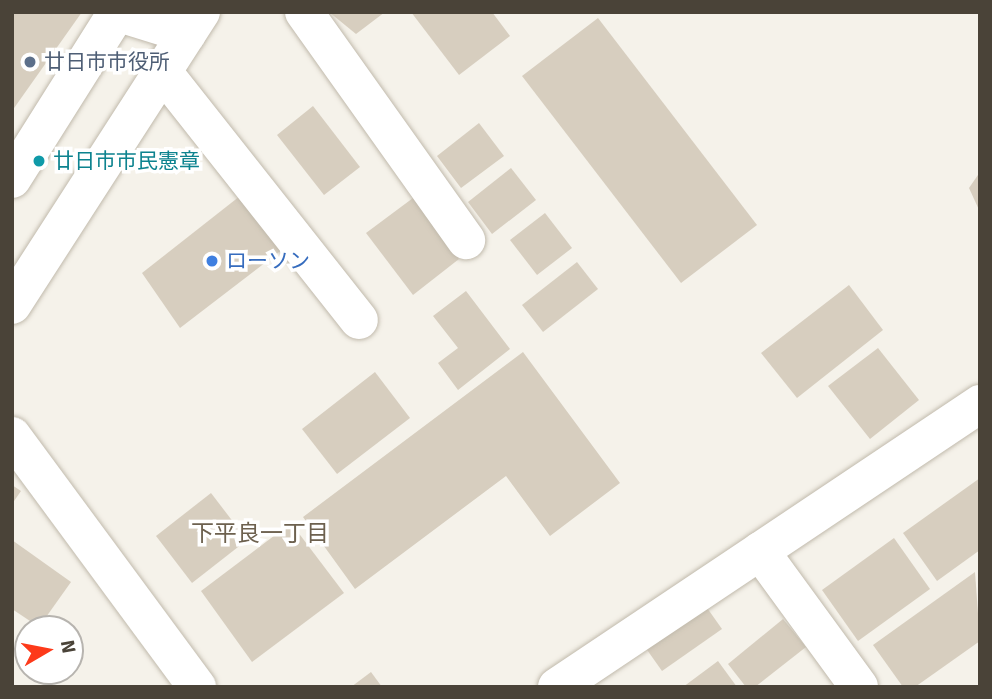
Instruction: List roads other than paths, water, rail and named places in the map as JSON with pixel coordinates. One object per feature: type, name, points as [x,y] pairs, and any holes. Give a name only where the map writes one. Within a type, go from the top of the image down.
[{"type":"street","points":[[12,179],[116,12],[194,23],[12,305]]},
{"type":"street","points":[[304,12],[466,240]]},
{"type":"street","points":[[163,72],[359,320]]},
{"type":"street","points":[[557,687],[980,404]]},
{"type":"street","points":[[12,436],[197,687]]},
{"type":"street","points":[[760,551],[859,687]]},
{"type":"place","name":"廿日市市役所","points":[[30,62]]},
{"type":"place","name":"廿日市市民憲章","points":[[39,161]]},
{"type":"place","name":"ローソン","points":[[212,261]]},
{"type":"district","name":"下平良一丁目","points":[[260,534]]}]
